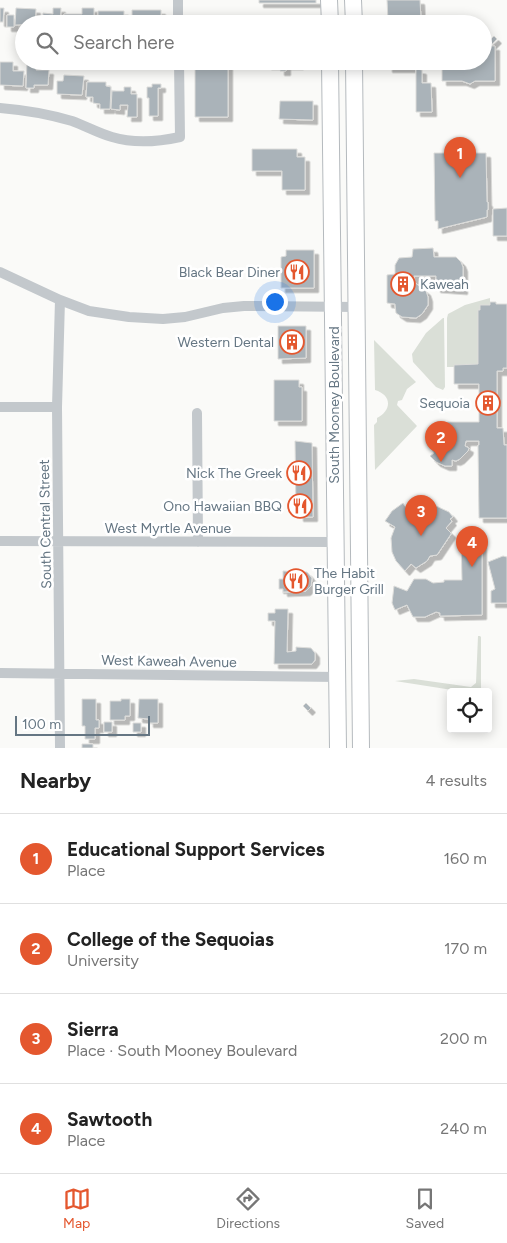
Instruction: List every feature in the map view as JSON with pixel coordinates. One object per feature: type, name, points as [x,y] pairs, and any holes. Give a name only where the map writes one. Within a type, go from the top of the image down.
[{"type":"main road","points":[[329,0],[330,15]]},
{"type":"main road","points":[[353,0],[354,15]]},
{"type":"main road","name":"South Mooney Boulevard","points":[[330,70],[338,748]]},
{"type":"main road","name":"South Mooney Boulevard","points":[[354,70],[361,748]]},
{"type":"street","points":[[178,0],[178,15]]},
{"type":"street","points":[[0,108],[36,112],[128,141],[156,142],[180,137],[179,70]]},
{"type":"street","points":[[0,272],[60,300],[97,312],[129,318],[163,319],[185,317],[223,308],[244,306],[356,307]]},
{"type":"street","name":"South Central Street","points":[[60,300],[57,407],[60,748]]},
{"type":"street","points":[[0,407],[57,407]]},
{"type":"street","points":[[197,412],[198,542]]},
{"type":"street","name":"West Myrtle Avenue","points":[[0,541],[335,542]]},
{"type":"street","name":"West Kaweah Avenue","points":[[0,673],[337,678]]},
{"type":"shaded area","points":[[490,298],[490,305],[480,305],[480,310],[478,310],[478,364],[447,367],[448,314],[465,305]]},
{"type":"shaded area","points":[[443,318],[445,387],[443,390],[436,387],[413,362],[412,354],[426,333]]},
{"type":"shaded area","points":[[374,340],[416,382],[407,389],[402,400],[398,401],[397,405],[417,426],[375,470],[374,425],[377,422],[377,418],[385,411],[388,403],[385,395],[375,390]]},
{"type":"shaded area","points":[[478,636],[480,636],[481,688],[447,689],[395,681],[414,679],[471,687],[476,683]]},
{"type":"building","points":[[259,0],[316,0],[316,3],[259,3]]},
{"type":"building","points":[[387,0],[420,0],[421,15],[388,15]]},
{"type":"building","points":[[0,8],[4,8],[3,22],[0,22]]},
{"type":"building","points":[[16,8],[36,9],[36,15],[16,15]]},
{"type":"building","points":[[53,8],[61,8],[61,15],[43,15],[43,13],[53,14]]},
{"type":"building","points":[[82,8],[94,8],[94,15],[64,15],[64,14],[82,14]]},
{"type":"building","points":[[132,10],[161,10],[161,15],[132,15]]},
{"type":"building","points":[[98,11],[124,11],[124,15],[98,15]]},
{"type":"building","points":[[7,15],[14,15],[14,27],[7,27]]},
{"type":"building","points":[[494,36],[497,39],[492,44]]},
{"type":"building","points":[[492,46],[495,46],[495,81],[475,81],[470,84],[462,81],[442,81],[442,70],[492,70]]},
{"type":"building","points":[[0,62],[13,62],[13,71],[24,71],[23,86],[0,85]]},
{"type":"building","points":[[27,70],[49,70],[48,85],[34,85],[34,88],[26,88]]},
{"type":"building","points":[[195,70],[228,70],[228,117],[195,117]]},
{"type":"building","points":[[416,70],[422,70],[422,83],[431,83],[432,112],[416,112]]},
{"type":"building","points":[[64,75],[84,76],[82,95],[57,94],[57,81],[63,81]]},
{"type":"building","points":[[87,82],[106,82],[106,86],[111,87],[110,109],[100,109],[100,104],[93,103],[93,97],[86,97]]},
{"type":"building","points":[[152,84],[161,84],[161,88],[158,88],[158,116],[149,116],[147,87],[152,87]]},
{"type":"building","points":[[124,87],[131,87],[131,94],[137,94],[137,117],[127,117],[128,105],[120,105],[120,110],[111,109],[112,91],[124,91]]},
{"type":"building","points":[[280,101],[313,101],[313,120],[279,119]]},
{"type":"building","points":[[252,149],[297,149],[297,157],[305,157],[305,190],[282,190],[282,171],[252,171]]},
{"type":"building","points":[[434,153],[486,153],[487,217],[438,229],[438,221],[435,221]]},
{"type":"building","points":[[507,208],[507,236],[493,236],[493,209]]},
{"type":"building","name":"Kaweah","points":[[433,248],[434,257],[456,257],[461,262],[463,267],[463,290],[436,288],[436,276],[414,276],[414,282],[426,291],[428,305],[422,314],[416,318],[402,317],[396,313],[395,304],[387,303],[387,275],[395,274],[395,265],[399,258],[412,257],[413,249]]},
{"type":"building","name":"Black Bear Diner","points":[[286,250],[314,250],[314,288],[281,288],[281,257],[286,256]]},
{"type":"building","name":"Sequoia","points":[[490,302],[507,304],[507,368],[503,368],[503,371],[497,371],[497,428],[503,428],[504,445],[507,445],[507,518],[479,518],[479,441],[466,441],[465,446],[469,448],[468,451],[460,459],[452,460],[452,466],[445,466],[436,462],[430,456],[434,453],[430,446],[430,435],[434,427],[448,422],[479,422],[479,384],[454,384],[454,365],[478,364],[478,310],[480,310],[480,305],[490,305]]},
{"type":"building","name":"Western Dental","points":[[278,326],[306,326],[306,358],[278,359]]},
{"type":"building","points":[[274,380],[299,380],[299,387],[302,387],[302,421],[274,421]]},
{"type":"building","points":[[295,441],[312,443],[313,517],[299,517],[299,512],[296,512]]},
{"type":"building","points":[[403,503],[407,509],[424,504],[434,505],[449,512],[453,517],[446,528],[451,534],[437,555],[430,556],[427,561],[416,568],[411,564],[405,571],[396,561],[392,552],[391,538],[395,527],[385,521],[392,511]]},
{"type":"building","points":[[461,535],[482,535],[482,615],[440,616],[440,613],[436,612],[425,617],[413,617],[407,605],[395,610],[392,603],[394,586],[407,591],[414,579],[426,579],[433,583],[444,582],[444,580],[462,580]]},
{"type":"building","points":[[503,556],[507,557],[507,603],[491,603],[491,591],[495,589],[488,562]]},
{"type":"building","name":"The Habit Burger Grill","points":[[283,571],[307,572],[312,578],[311,586],[306,591],[283,592],[283,589],[279,589],[279,579],[283,579]]},
{"type":"building","points":[[275,609],[288,609],[287,652],[296,651],[296,647],[311,648],[315,653],[315,660],[312,664],[274,664],[275,621],[268,621],[268,613],[275,613]]},
{"type":"building","points":[[82,699],[96,699],[96,720],[99,720],[99,728],[95,728],[95,739],[85,739],[85,726],[82,726]]},
{"type":"building","points":[[121,699],[130,699],[130,716],[125,716],[125,720],[110,720],[110,701],[121,701]]},
{"type":"building","points":[[139,699],[158,699],[158,723],[149,723],[149,719],[138,718]]},
{"type":"building","points":[[306,703],[311,708],[308,711],[303,706]]},
{"type":"building","points":[[104,722],[112,722],[112,732],[104,732]]},
{"type":"building","points":[[133,723],[141,723],[141,732],[133,732]]},
{"type":"building","points":[[82,744],[93,744],[93,748],[82,748]]},
{"type":"place","name":"Educational Support Services","points":[[460,178]]},
{"type":"place","name":"Black Bear Diner","points":[[297,272]]},
{"type":"place","name":"Kaweah","points":[[403,284]]},
{"type":"place","name":"Western Dental","points":[[292,342]]},
{"type":"place","name":"Sequoia","points":[[488,403]]},
{"type":"place","name":"College of the Sequoias","points":[[441,462]]},
{"type":"place","name":"Nick The Greek","points":[[299,473]]},
{"type":"place","name":"Ono Hawaiian BBQ","points":[[300,506]]},
{"type":"place","name":"Sierra","points":[[421,536]]},
{"type":"place","name":"Sawtooth","points":[[472,567]]},
{"type":"place","name":"The Habit Burger Grill","points":[[296,581]]}]
